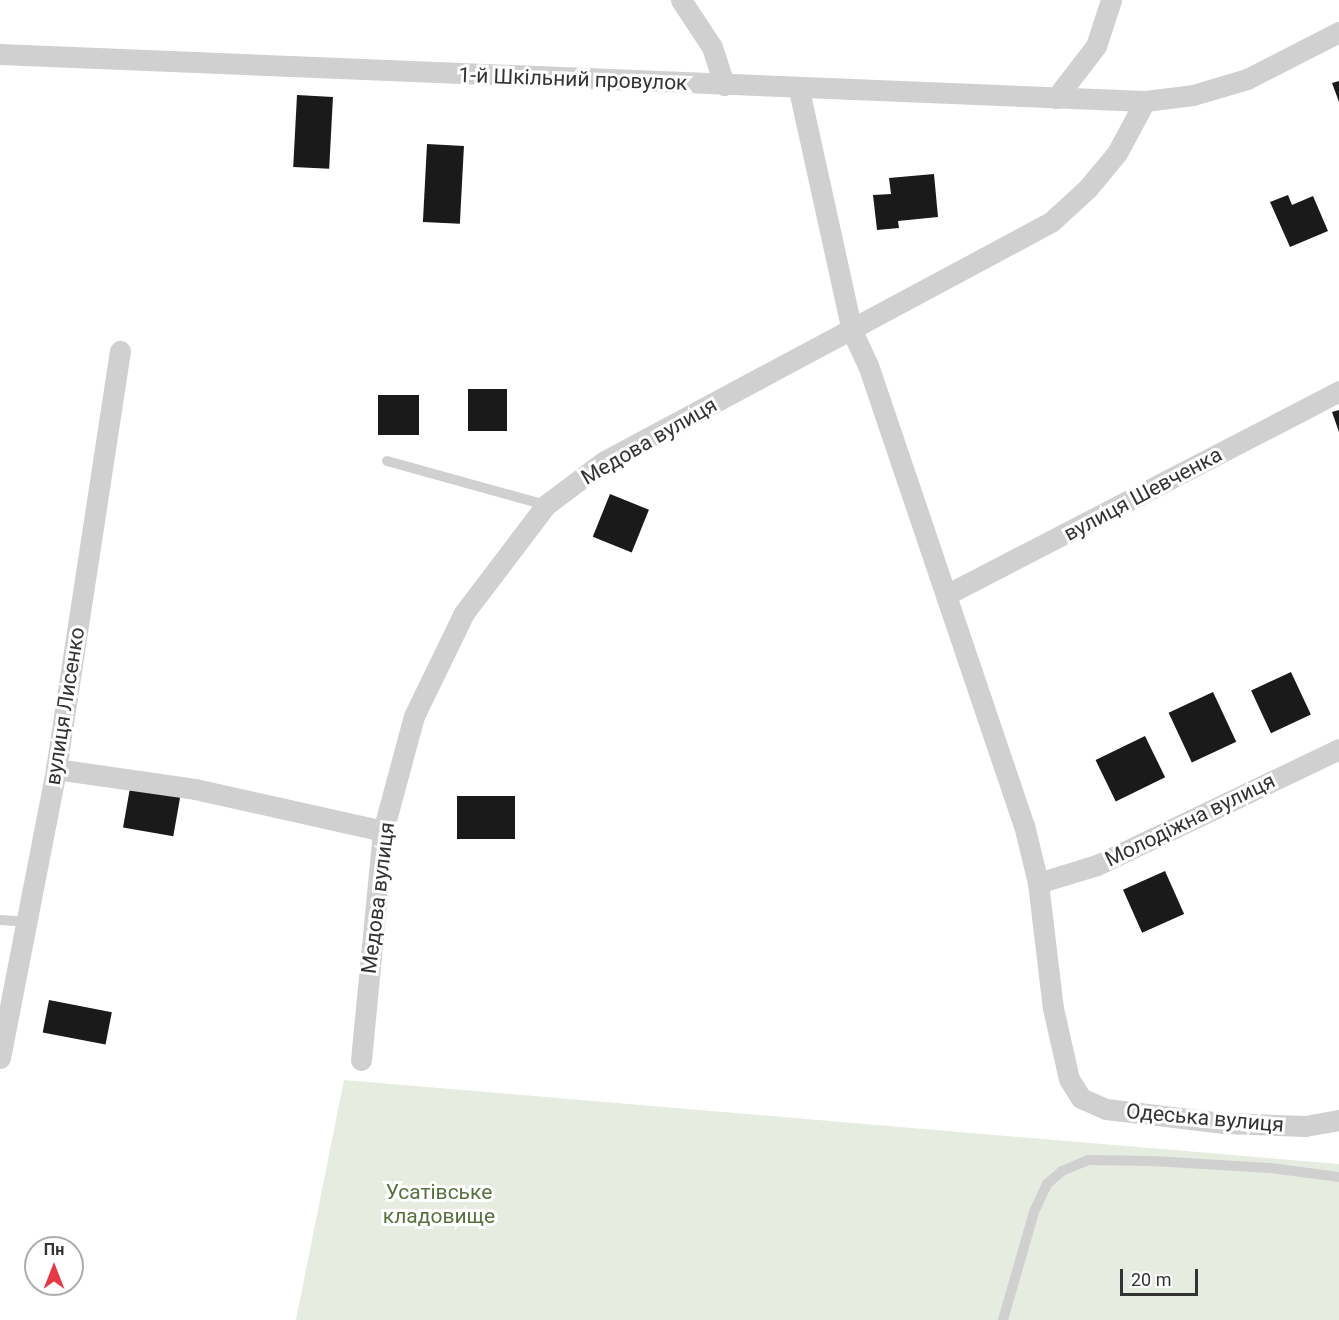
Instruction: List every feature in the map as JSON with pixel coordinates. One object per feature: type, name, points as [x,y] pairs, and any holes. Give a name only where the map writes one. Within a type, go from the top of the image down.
[{"type":"street","points":[[681,0],[712,47],[724,85]]},
{"type":"street","points":[[1056,98],[1096,46],[1111,0]]},
{"type":"street","name":"1-й Шкільний провулок","points":[[0,54],[799,90],[1145,101],[1193,95],[1247,79],[1339,32]]},
{"type":"street","name":"Одеська вулиця","points":[[799,90],[852,332],[868,365],[1024,825],[1038,883],[1053,1008],[1069,1079],[1081,1098],[1106,1109],[1224,1124],[1305,1126],[1339,1120]]},
{"type":"street","name":"Медова вулиця","points":[[361,1060],[383,831],[414,716],[464,613],[546,505],[603,462],[852,332],[1051,222],[1089,188],[1117,153],[1145,101]]},
{"type":"street","name":"вулиця Лисенко","points":[[0,1058],[56,769],[120,351]]},
{"type":"street","name":"вулиця Шевченка","points":[[946,595],[1339,391]]},
{"type":"street","name":"Молодіжна вулиця","points":[[1038,883],[1097,864],[1339,749]]},
{"type":"street","points":[[56,769],[195,789],[383,831]]},
{"type":"lane","points":[[387,461],[546,505]]},
{"type":"lane","points":[[0,920],[26,922]]},
{"type":"lane","points":[[1003,1320],[1034,1212],[1047,1184],[1062,1171],[1088,1160],[1152,1161],[1270,1168],[1339,1177]]},
{"type":"green space","name":"Усатівське кладовище","points":[[344,1080],[1339,1164],[1339,1320],[296,1320]]},
{"type":"building","points":[[1339,81],[1339,102],[1332,83]]},
{"type":"building","points":[[297,95],[333,97],[329,169],[293,167]]},
{"type":"building","points":[[427,144],[464,146],[460,224],[423,222]]},
{"type":"building","points":[[934,174],[938,217],[898,221],[899,228],[877,230],[873,195],[891,194],[889,178]]},
{"type":"building","points":[[1288,195],[1292,205],[1313,196],[1328,231],[1290,247],[1270,202]]},
{"type":"building","points":[[468,389],[507,389],[507,431],[468,431]]},
{"type":"building","points":[[378,395],[419,395],[419,435],[378,435]]},
{"type":"building","points":[[1339,410],[1339,432],[1332,412]]},
{"type":"building","points":[[610,494],[649,510],[632,552],[593,537]]},
{"type":"building","points":[[1291,672],[1311,715],[1271,733],[1251,691]]},
{"type":"building","points":[[1213,692],[1236,742],[1192,763],[1169,713]]},
{"type":"building","points":[[1145,736],[1165,777],[1116,801],[1096,760]]},
{"type":"building","points":[[130,788],[180,797],[173,836],[123,827]]},
{"type":"building","points":[[457,796],[515,796],[515,839],[457,839]]},
{"type":"building","points":[[1165,871],[1184,914],[1142,933],[1123,890]]},
{"type":"building","points":[[49,1000],[112,1012],[106,1045],[43,1032]]}]
